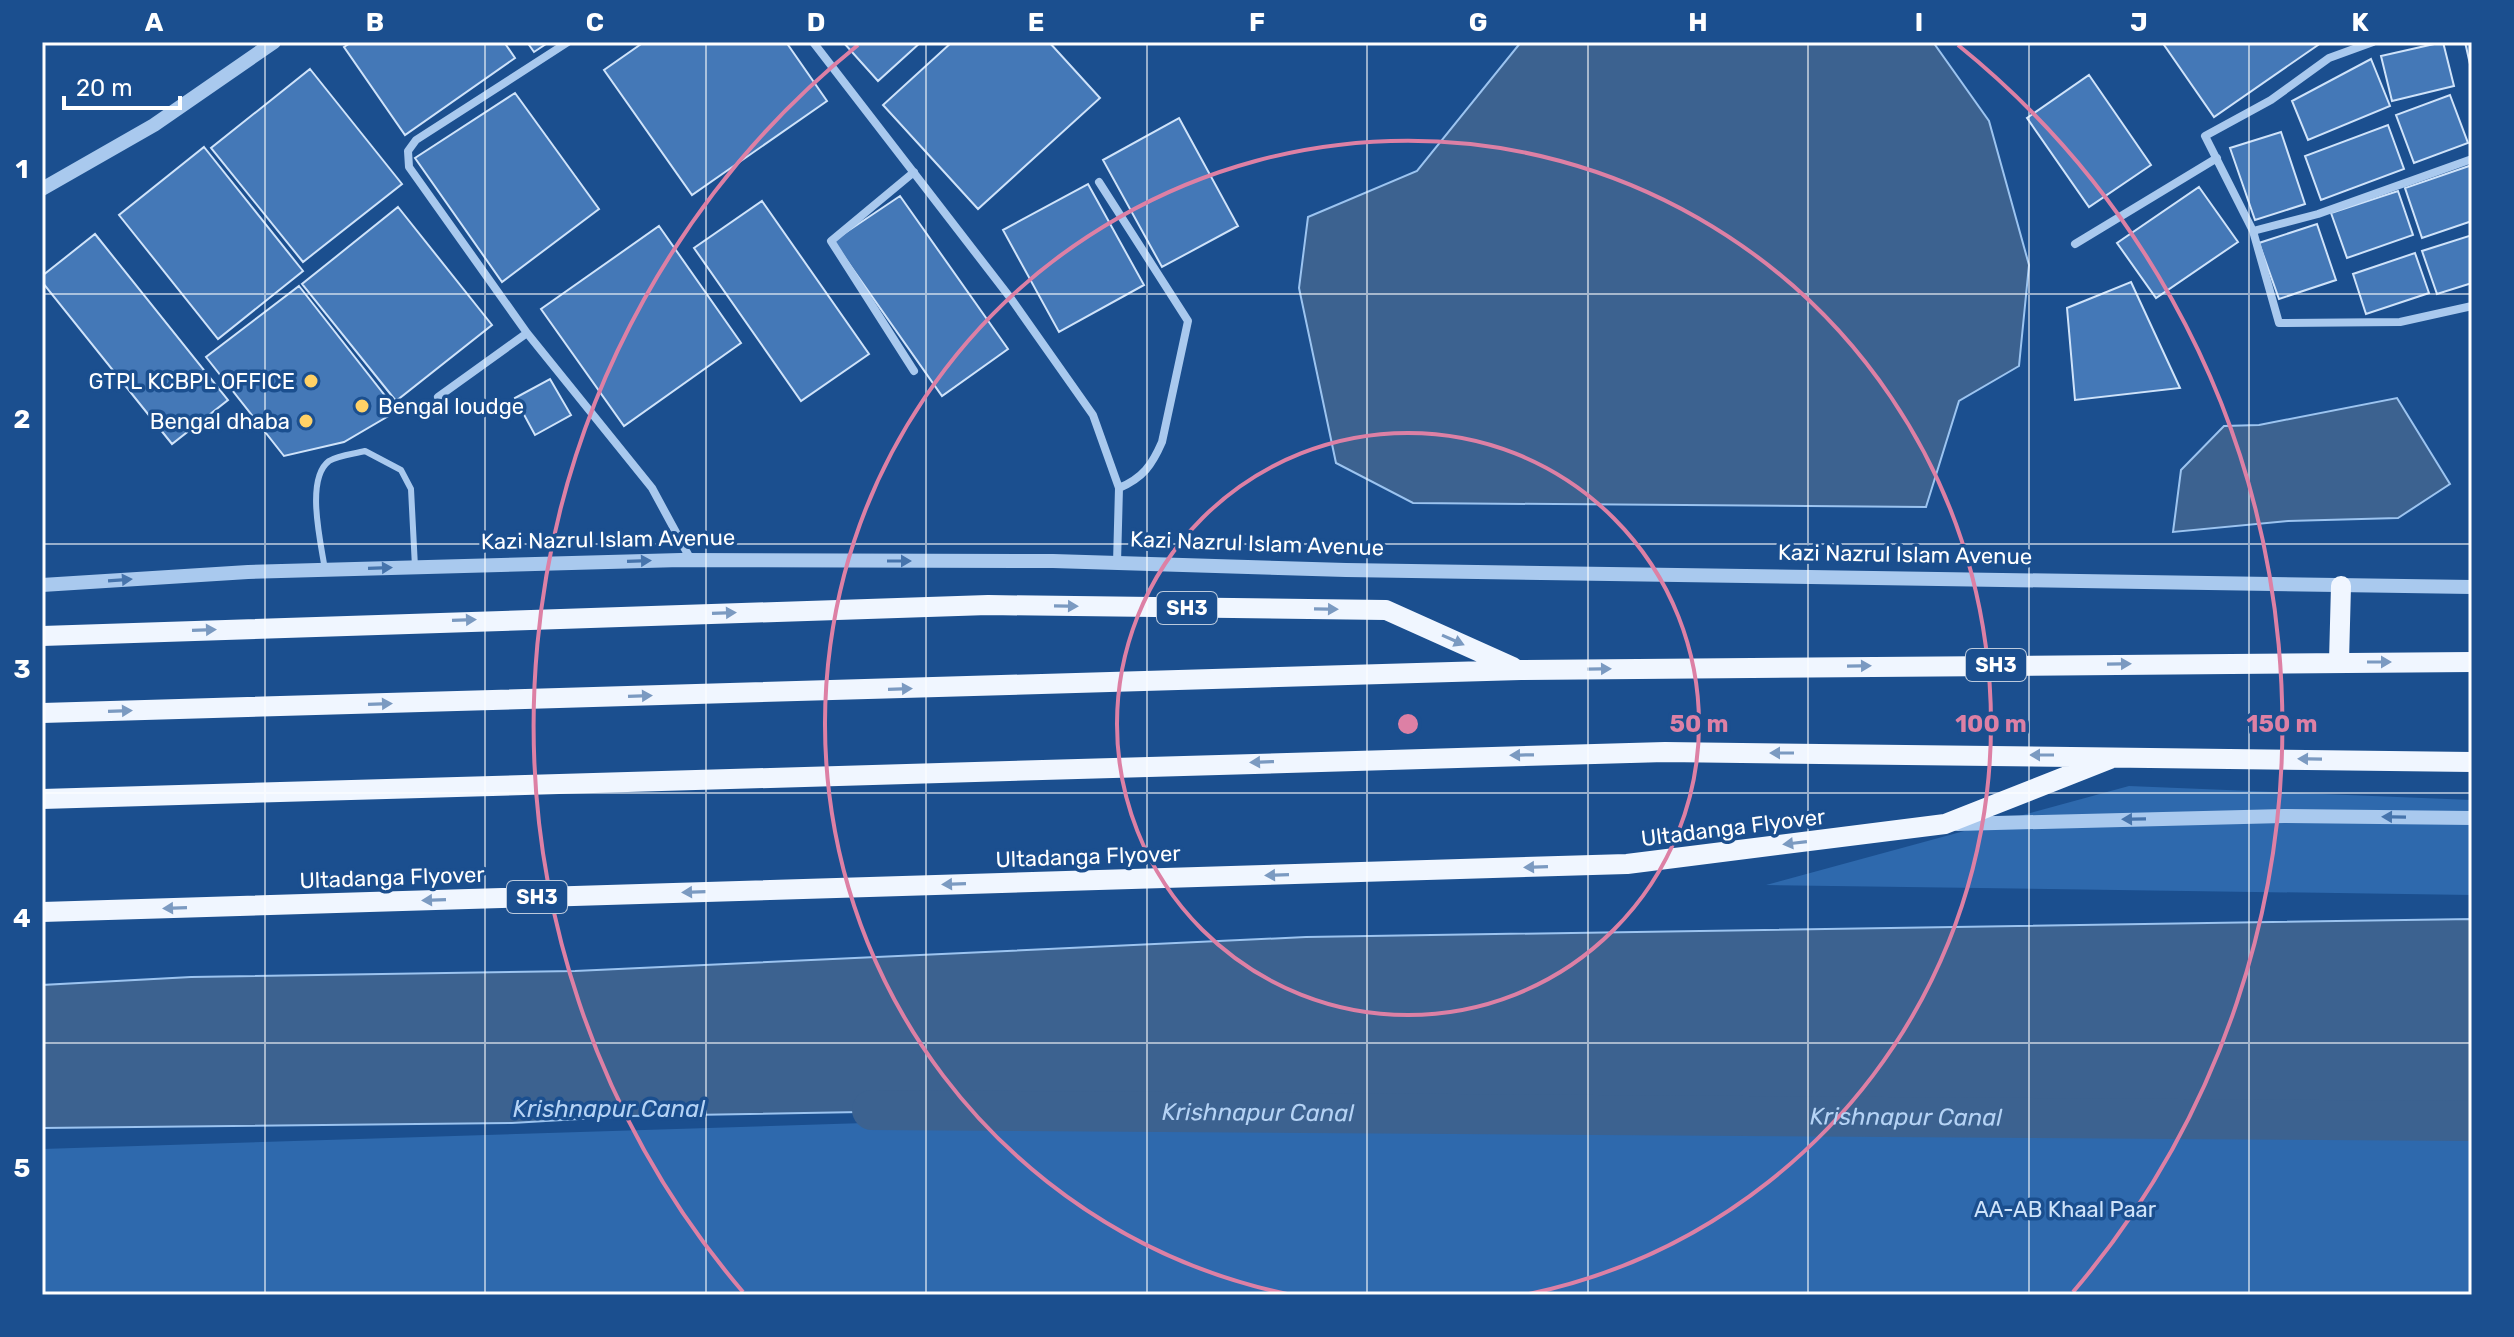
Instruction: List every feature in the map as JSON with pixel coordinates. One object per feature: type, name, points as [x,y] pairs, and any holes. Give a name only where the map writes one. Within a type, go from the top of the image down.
[{"type":"main road","points":[[2339,661],[2341,586]]},
{"type":"main road","name":"SH3","points":[[42,636],[988,605],[1386,610],[1521,670],[2472,662]]},
{"type":"main road","points":[[42,713],[1521,670]]},
{"type":"main road","points":[[42,799],[1425,757],[1665,752],[2120,755]]},
{"type":"main road","name":"SH3","points":[[2120,755],[2472,762]]},
{"type":"main road","name":"Ultadanga Flyover","points":[[42,912],[1627,864],[1945,824],[2120,755]]},
{"type":"street","points":[[42,189],[154,125],[274,42]]},
{"type":"street","points":[[568,42],[416,140],[408,151],[409,167],[527,333],[652,488],[692,561]]},
{"type":"street","points":[[813,42],[1012,300],[1093,415],[1119,488],[1117,563]]},
{"type":"street","points":[[2373,42],[2329,58],[2271,100],[2205,136],[2253,231],[2279,323],[2400,322],[2472,306]]},
{"type":"street","points":[[2075,244],[2217,158]]},
{"type":"street","points":[[2253,231],[2318,214],[2472,159]]},
{"type":"street","points":[[914,172],[831,241],[914,371]]},
{"type":"street","points":[[1099,182],[1188,321],[1162,442],[1154,461],[1139,479],[1119,488]]},
{"type":"street","points":[[438,397],[527,333]]},
{"type":"street","name":"Kazi Nazrul Islam Avenue","points":[[42,585],[325,570],[692,561],[1117,563],[2472,587]]},
{"type":"street","points":[[1945,824],[2284,816],[2472,818]]},
{"type":"lane","points":[[325,570],[315,495],[322,467],[333,459],[365,451],[401,470],[411,489],[415,567]]},
{"type":"green space","points":[[2129,786],[2472,800],[2472,895],[1766,885]]},
{"type":"green space","name":"AA-AB Khaal Paar","points":[[2472,1120],[2472,1293],[42,1295],[42,1149],[865,1123]]},
{"type":"water","points":[[1521,42],[1933,42],[1989,121],[2029,265],[2019,366],[1959,401],[1926,507],[1413,503],[1336,463],[1299,288],[1308,217],[1417,171]]},
{"type":"water","points":[[2397,398],[2450,484],[2398,518],[2288,521],[2173,532],[2181,470],[2224,426],[2259,425]]},
{"type":"water","points":[[2472,919],[2472,1111],[2034,1114],[1375,1103],[630,1116],[512,1123],[42,1128],[42,985],[191,977],[575,971],[1306,937]]},
{"type":"building","points":[[352,42],[504,42],[515,58],[405,135],[344,47]]},
{"type":"building","points":[[527,42],[549,42],[534,52]]},
{"type":"building","points":[[644,42],[786,42],[827,101],[692,195],[604,70]]},
{"type":"building","points":[[843,42],[921,42],[878,81]]},
{"type":"building","points":[[952,42],[1049,42],[1100,98],[978,209],[883,105]]},
{"type":"building","points":[[2162,42],[2316,42],[2318,45],[2214,117]]},
{"type":"building","points":[[2443,42],[2454,86],[2392,101],[2381,56]]},
{"type":"building","points":[[2465,42],[2472,42],[2472,73]]},
{"type":"building","points":[[2371,59],[2390,106],[2308,140],[2292,101]]},
{"type":"building","points":[[310,69],[402,184],[303,262],[211,148]]},
{"type":"building","points":[[2089,75],[2151,165],[2089,207],[2027,118]]},
{"type":"building","points":[[515,93],[599,209],[502,282],[415,158]]},
{"type":"building","points":[[2450,95],[2468,143],[2414,163],[2396,115]]},
{"type":"building","points":[[1179,118],[1238,226],[1162,267],[1103,160]]},
{"type":"building","points":[[2388,125],[2404,169],[2321,200],[2305,156]]},
{"type":"building","points":[[2281,132],[2305,204],[2255,220],[2230,148]]},
{"type":"building","points":[[204,147],[303,271],[218,339],[119,215]]},
{"type":"building","points":[[2472,165],[2472,221],[2422,238],[2405,188]]},
{"type":"building","points":[[1088,184],[1144,285],[1059,332],[1003,230]]},
{"type":"building","points":[[2199,187],[2238,242],[2156,298],[2117,243]]},
{"type":"building","points":[[2398,191],[2413,235],[2347,258],[2331,213]]},
{"type":"building","points":[[900,196],[1008,349],[942,396],[833,241]]},
{"type":"building","points":[[762,201],[869,354],[801,401],[694,248]]},
{"type":"building","points":[[398,207],[492,325],[396,401],[302,284]]},
{"type":"building","points":[[2317,224],[2336,280],[2279,299],[2259,243]]},
{"type":"building","points":[[659,226],[741,343],[624,426],[541,309]]},
{"type":"building","points":[[95,234],[228,400],[172,444],[42,282],[42,276]]},
{"type":"building","points":[[2472,235],[2472,283],[2437,294],[2422,251]]},
{"type":"building","points":[[2415,253],[2429,293],[2366,314],[2353,274]]},
{"type":"building","points":[[2131,282],[2180,388],[2075,400],[2067,308]]},
{"type":"building","points":[[299,286],[397,411],[344,442],[284,456],[206,357]]},
{"type":"building","points":[[550,379],[571,415],[535,435],[515,398]]},
{"type":"waterway","name":"Krishnapur Canal","points":[[872,1110],[2472,1121]]},
{"type":"place","name":"GTPL KCBPL OFFICE","points":[[311,381]]},
{"type":"place","name":"Bengal loudge","points":[[362,406]]},
{"type":"place","name":"Bengal dhaba","points":[[306,421]]}]
